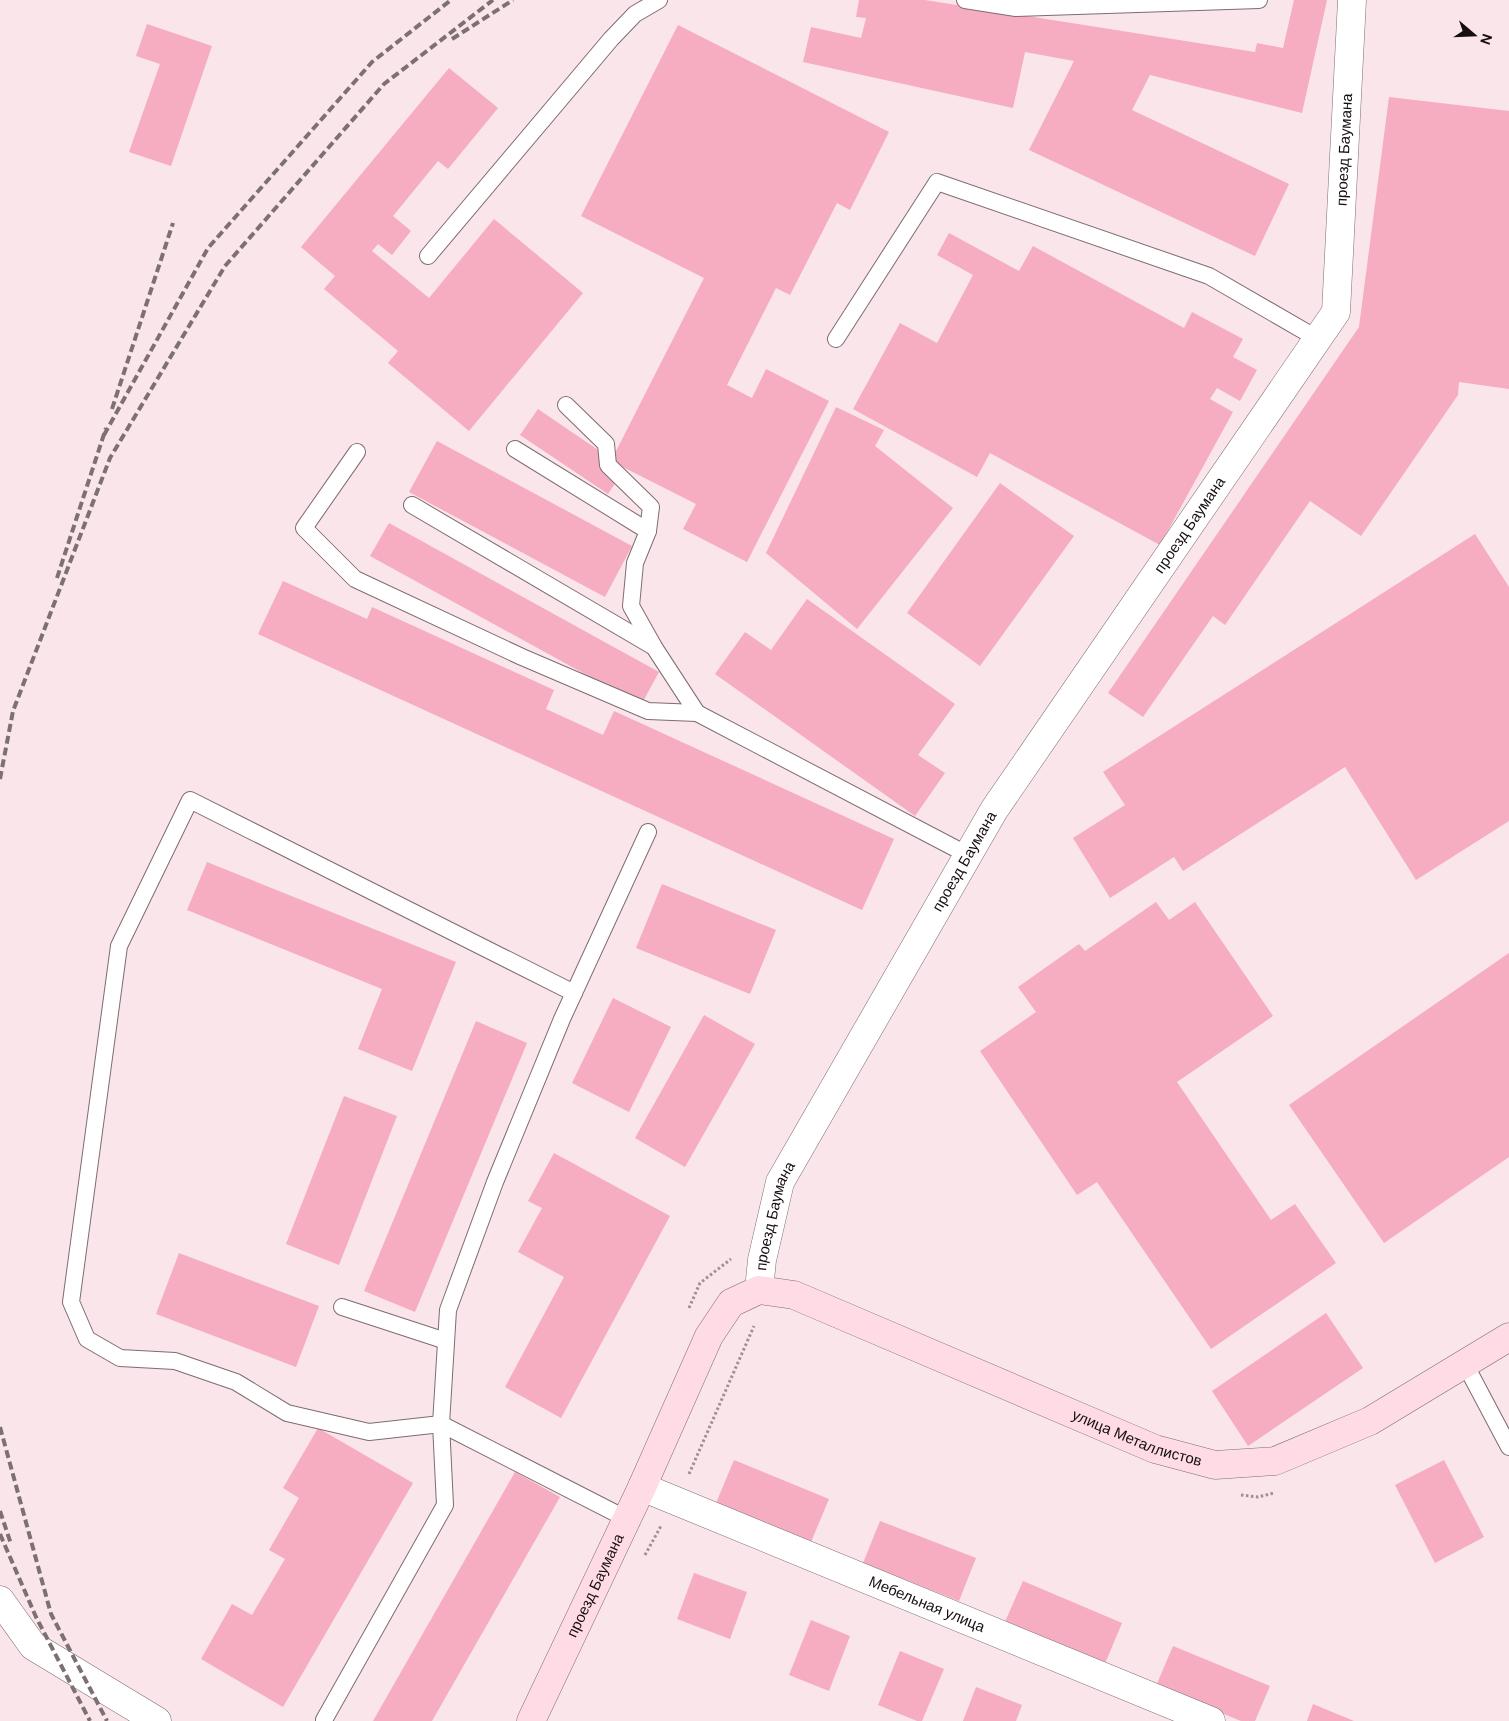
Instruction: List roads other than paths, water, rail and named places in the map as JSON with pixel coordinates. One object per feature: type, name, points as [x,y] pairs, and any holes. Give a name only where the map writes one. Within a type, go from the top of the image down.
[{"type":"street","name":"проезд Баумана","points":[[531,1721],[642,1487],[709,1336],[731,1303],[759,1290],[762,1260],[780,1182],[994,810],[1336,312],[1352,0]]},
{"type":"street","name":"улица Металлистов","points":[[759,1290],[794,1296],[1156,1449],[1215,1465],[1275,1461],[1370,1421],[1509,1337]]},
{"type":"street","name":"Мебельная улица","points":[[642,1487],[1210,1721]]},
{"type":"street","points":[[0,1600],[33,1646],[157,1721]]},
{"type":"lane","points":[[428,256],[611,39],[635,14],[659,0]]},
{"type":"lane","points":[[965,0],[1016,8],[1259,0]]},
{"type":"lane","points":[[836,339],[936,182],[1209,276],[1318,339]]},
{"type":"lane","points":[[566,405],[606,444],[608,465],[651,507],[648,531],[635,563],[631,606],[654,647],[697,713]]},
{"type":"lane","points":[[515,449],[648,531]]},
{"type":"lane","points":[[357,452],[304,528],[355,579],[522,657],[648,711],[697,713],[968,855]]},
{"type":"lane","points":[[412,505],[654,647]]},
{"type":"lane","points":[[574,993],[190,800],[119,946],[72,1302],[87,1339],[120,1358],[175,1361],[236,1382],[287,1413],[369,1432],[440,1424],[627,1518]]},
{"type":"lane","points":[[324,1720],[444,1505],[440,1424],[448,1310],[492,1192],[574,993],[648,832]]},
{"type":"lane","points":[[342,1307],[446,1341]]},
{"type":"lane","points":[[1465,1364],[1509,1447]]},
{"type":"railway","points":[[104,435],[208,248],[372,62],[451,0]]},
{"type":"railway","points":[[0,779],[13,711],[110,458],[225,266],[384,84],[493,0]]},
{"type":"railway","points":[[452,39],[513,0]]},
{"type":"railway","points":[[112,409],[173,223]]},
{"type":"railway","points":[[57,578],[106,428]]},
{"type":"railway","points":[[0,1427],[51,1614],[107,1721]]},
{"type":"railway","points":[[0,1511],[11,1544]]},
{"type":"railway","points":[[0,1534],[36,1617],[90,1721]]}]
